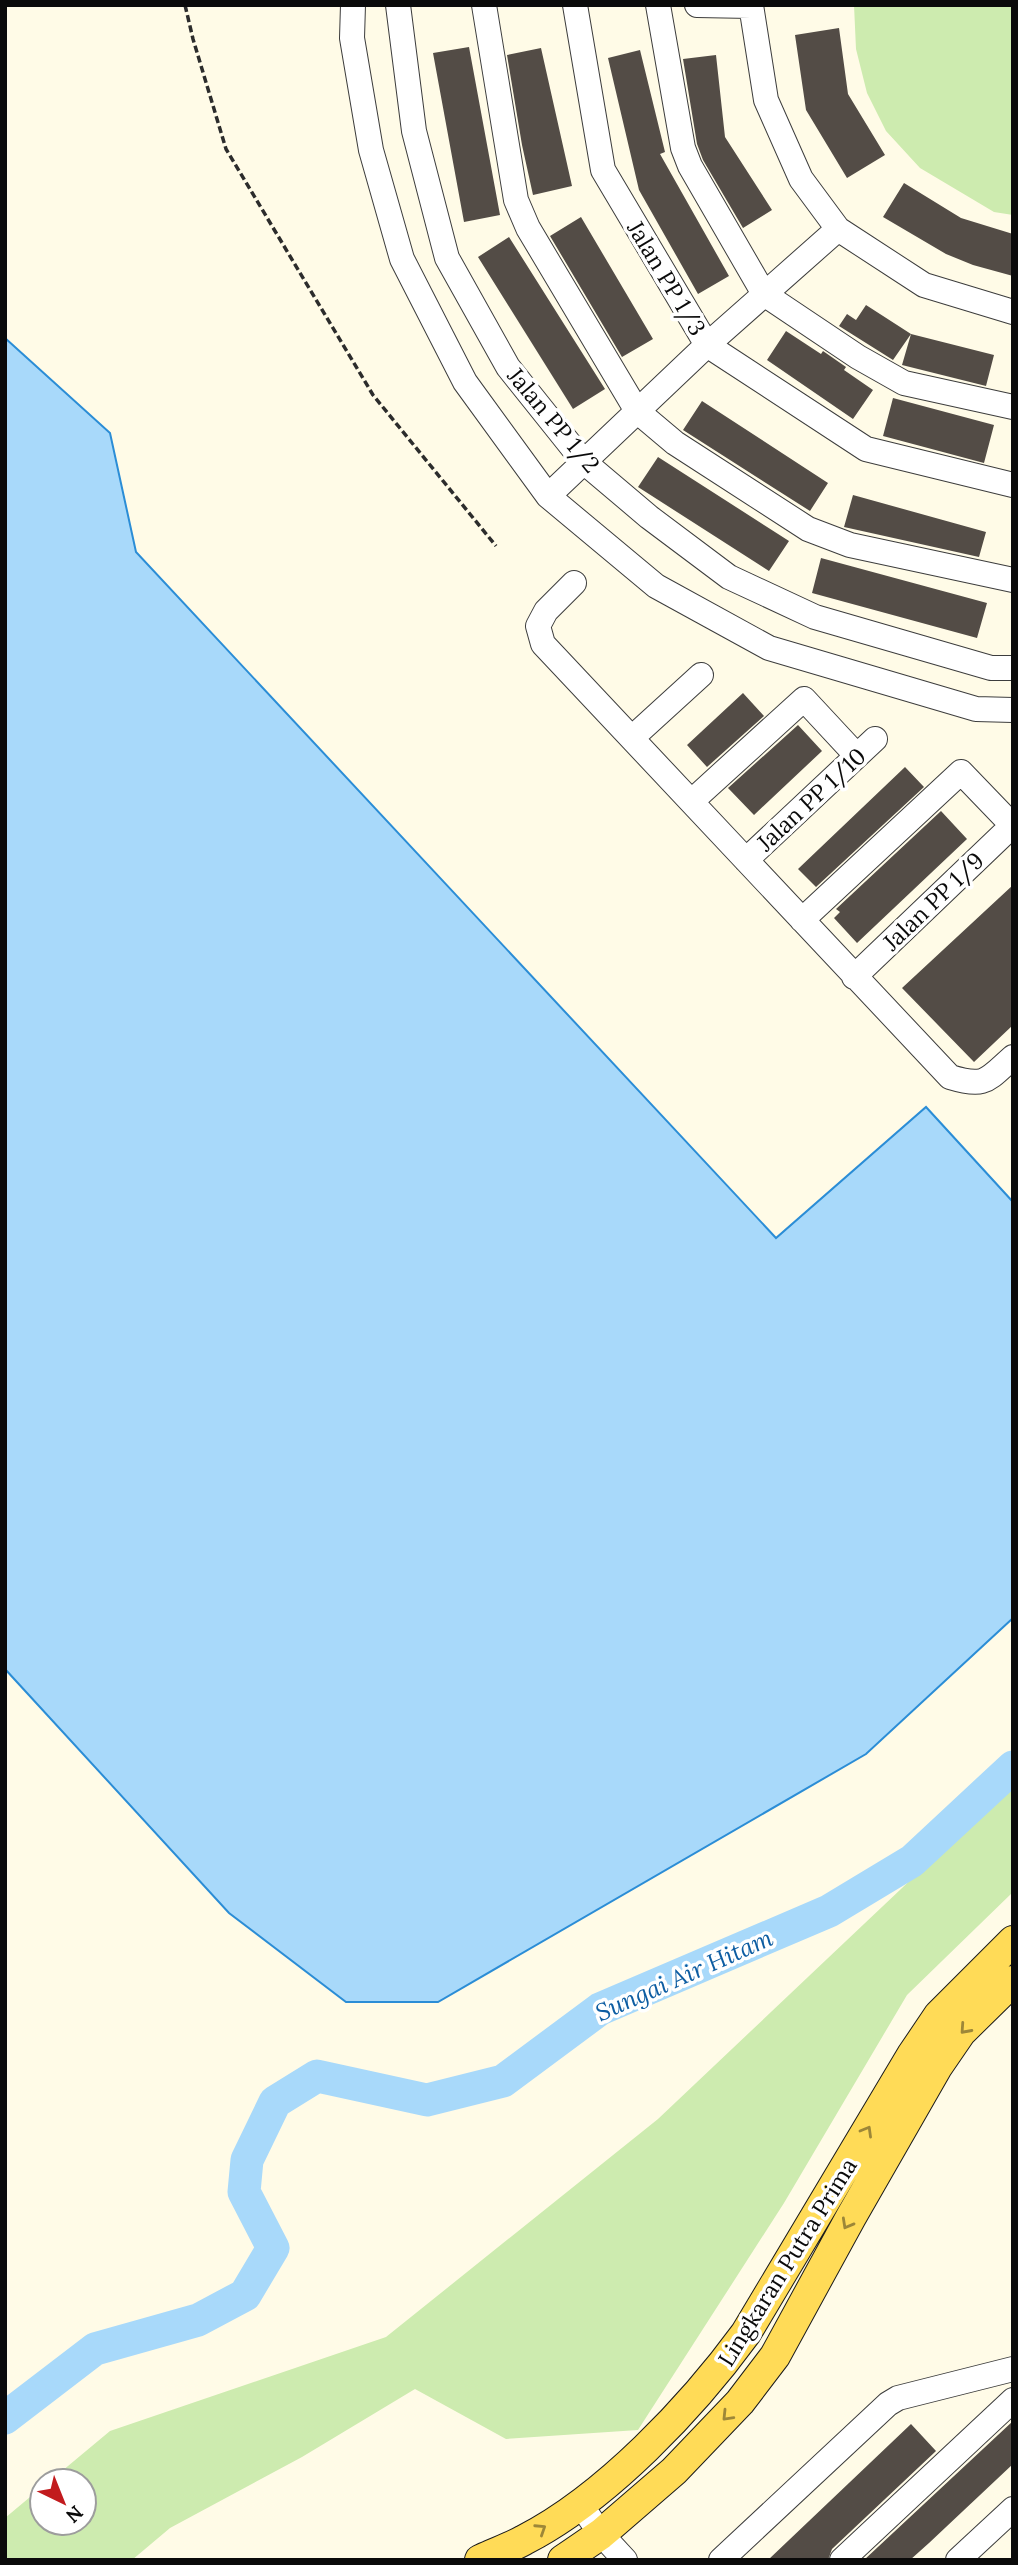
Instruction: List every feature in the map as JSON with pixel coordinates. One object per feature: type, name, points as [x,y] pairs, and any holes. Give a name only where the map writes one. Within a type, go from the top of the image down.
[{"type":"main road","name":"Lingkaran Putra Prima","points":[[480,2560],[525,2540],[580,2504],[649,2445],[715,2375],[746,2333],[912,2055],[939,2015],[1013,1941]]},
{"type":"main road","name":"Lingkaran Putra Prima","points":[[563,2560],[601,2534],[674,2470],[740,2402],[775,2356],[937,2067],[961,2032],[1013,1981]]},
{"type":"street","points":[[371,5],[354,6],[352,38],[370,150],[402,259],[465,382],[548,496],[656,586],[769,648],[976,709],[1013,710]]},
{"type":"street","name":"Jalan PP 1/2","points":[[398,5],[414,131],[447,258],[508,366],[584,461],[649,517],[729,577],[815,617],[991,668],[1013,668]]},
{"type":"street","points":[[484,5],[516,200],[528,228],[637,411],[675,443],[808,529],[850,545],[1013,580]]},
{"type":"street","name":"Jalan PP 1/3","points":[[575,5],[603,170],[707,345],[866,449],[1013,485]]},
{"type":"street","points":[[658,5],[683,148],[690,166],[764,294],[858,357],[904,383],[1013,407]]},
{"type":"street","points":[[697,5],[751,6],[766,100],[800,178],[838,229],[924,285],[1013,312]]},
{"type":"street","points":[[548,496],[707,345],[838,229]]},
{"type":"street","points":[[574,583],[546,611],[538,625],[543,644],[950,1077],[970,1083],[986,1082],[1013,1057]]},
{"type":"street","points":[[633,737],[701,675]]},
{"type":"street","points":[[692,801],[804,699],[857,755]]},
{"type":"street","name":"Jalan PP 1/10","points":[[746,859],[875,739]]},
{"type":"street","points":[[802,920],[961,772],[1012,825]]},
{"type":"street","name":"Jalan PP 1/9","points":[[854,977],[1012,825]]},
{"type":"street","points":[[721,2560],[888,2404],[898,2398],[1013,2369]]},
{"type":"street","points":[[842,2560],[1013,2400]]},
{"type":"street","points":[[580,2504],[601,2534],[625,2560]]},
{"type":"street","points":[[958,2560],[1013,2509]]},
{"type":"path","points":[[185,5],[226,149],[373,395],[496,546]]},
{"type":"green space","points":[[854,5],[1013,5],[1013,215],[994,212],[920,168],[886,131],[867,93],[856,49]]},
{"type":"green space","points":[[1013,1783],[1013,1892],[907,1995],[784,2203],[638,2430],[506,2439],[415,2389],[302,2457],[170,2528],[132,2560],[5,2560],[5,2518],[28,2499],[28,2537],[98,2537],[98,2467],[67,2467],[110,2431],[386,2337],[658,2119]]},
{"type":"water","points":[[5,338],[110,433],[136,552],[776,1238],[926,1107],[1013,1202],[1013,1618],[866,1754],[438,2002],[346,2002],[229,1913],[5,1669]]},
{"type":"building","points":[[839,28],[848,94],[885,155],[847,178],[806,110],[795,35]]},
{"type":"building","points":[[469,47],[500,215],[464,222],[433,53]]},
{"type":"building","points":[[541,48],[572,186],[533,195],[507,55]]},
{"type":"building","points":[[640,50],[665,152],[660,154],[729,276],[698,294],[639,190],[608,58]]},
{"type":"building","points":[[716,55],[725,137],[772,210],[743,228],[703,160],[697,144],[683,59]]},
{"type":"building","points":[[904,183],[961,218],[1013,234],[1013,276],[946,254],[883,217]]},
{"type":"building","points":[[581,217],[653,339],[622,357],[550,236]]},
{"type":"building","points":[[509,237],[605,389],[573,409],[478,257]]},
{"type":"building","points":[[866,305],[911,334],[893,360],[839,326],[847,314],[856,320]]},
{"type":"building","points":[[786,331],[821,354],[823,351],[873,390],[853,419],[767,360]]},
{"type":"building","points":[[911,334],[994,355],[986,386],[902,365]]},
{"type":"building","points":[[893,398],[994,425],[984,463],[883,436]]},
{"type":"building","points":[[702,401],[828,483],[810,511],[683,430]]},
{"type":"building","points":[[658,457],[789,541],[769,571],[638,487]]},
{"type":"building","points":[[853,495],[986,532],[979,557],[844,527]]},
{"type":"building","points":[[821,558],[987,603],[977,638],[812,593]]},
{"type":"building","points":[[743,693],[764,716],[707,767],[687,745]]},
{"type":"building","points":[[798,725],[822,751],[754,815],[728,788]]},
{"type":"building","points":[[905,767],[924,787],[816,887],[798,869]]},
{"type":"building","points":[[941,811],[967,839],[857,943],[834,918],[840,912],[836,909]]},
{"type":"building","points":[[1013,885],[1013,1025],[974,1062],[902,988]]},
{"type":"building","points":[[1013,2421],[1013,2464],[929,2543],[910,2560],[864,2560]]},
{"type":"building","points":[[911,2424],[936,2451],[832,2549],[828,2560],[768,2560]]},
{"type":"waterway","name":"Sungai Air Hitam","points":[[5,2418],[95,2349],[198,2320],[245,2295],[273,2248],[244,2192],[247,2160],[275,2102],[317,2076],[427,2100],[503,2081],[600,2009],[829,1911],[912,1861],[1013,1767]]}]
